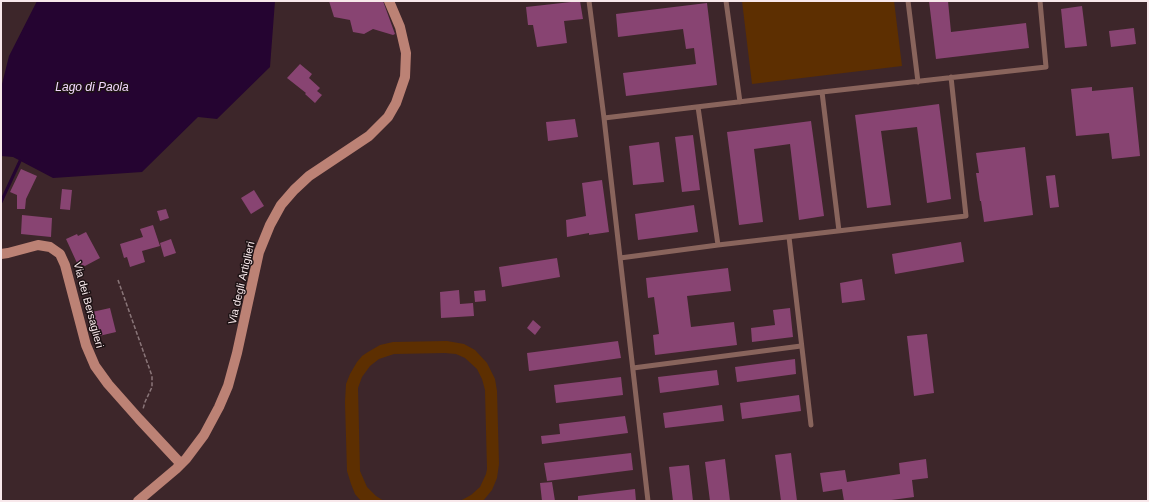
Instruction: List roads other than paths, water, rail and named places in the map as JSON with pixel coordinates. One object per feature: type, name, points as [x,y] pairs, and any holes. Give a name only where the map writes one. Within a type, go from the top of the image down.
[{"type":"street","name":"Via degli Artiglieri","points":[[138,501],[181,464],[204,435],[217,412],[226,391],[242,333],[258,259],[264,240],[276,214],[289,194],[305,179],[358,144],[373,132],[388,117],[398,99],[406,72],[406,53],[400,26],[389,1]]},
{"type":"street","name":"Via dei Bersaglieri","points":[[1,254],[38,245],[50,247],[60,254],[65,265],[86,346],[92,361],[108,384],[181,464]]},
{"type":"lane","points":[[589,1],[648,501]]},
{"type":"lane","points":[[726,1],[740,102]]},
{"type":"lane","points":[[908,1],[918,82]]},
{"type":"lane","points":[[604,118],[1046,67],[1040,1]]},
{"type":"lane","points":[[620,258],[839,230],[966,216],[951,77]]},
{"type":"lane","points":[[822,92],[839,230]]},
{"type":"lane","points":[[698,107],[718,245]]},
{"type":"lane","points":[[789,237],[811,425]]},
{"type":"lane","points":[[633,368],[801,346]]},
{"type":"water","name":"Lago di Paola","points":[[37,1],[275,1],[270,67],[217,119],[198,117],[142,172],[53,178],[13,157],[1,156],[1,88],[9,56]]},
{"type":"waterway","points":[[1,202],[20,161]]}]
